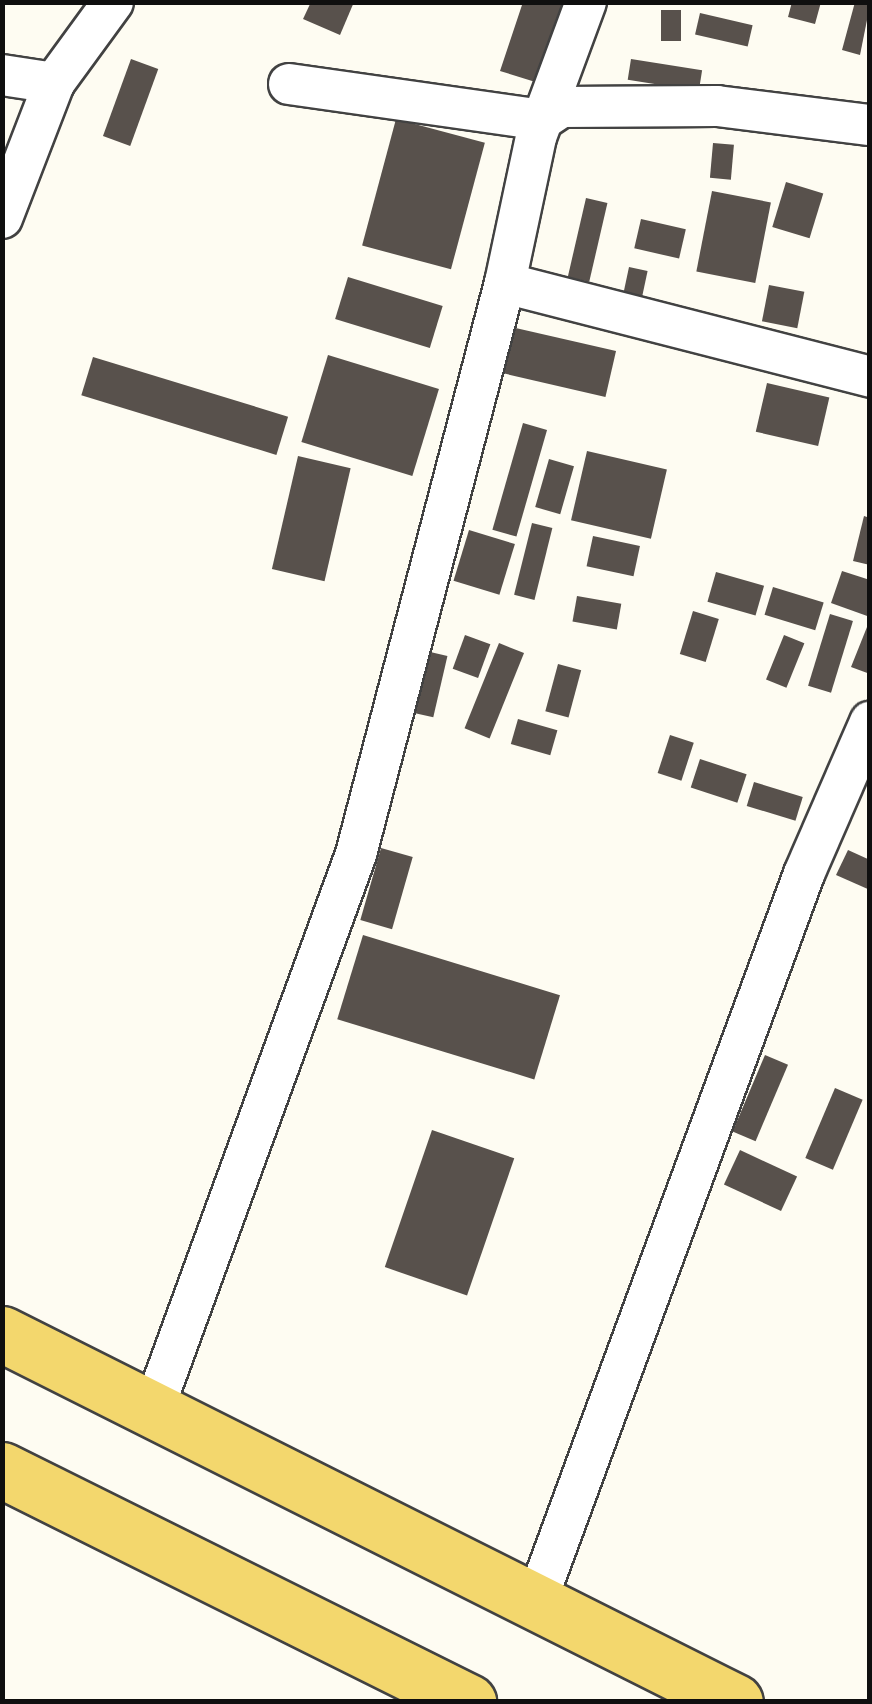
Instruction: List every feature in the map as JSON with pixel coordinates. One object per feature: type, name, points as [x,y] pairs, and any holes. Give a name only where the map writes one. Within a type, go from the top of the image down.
[{"type":"main road","points":[[2,1334],[735,1702]]},
{"type":"main road","points":[[2,1470],[468,1702]]},
{"type":"street","points":[[2,218],[54,83],[113,2]]},
{"type":"street","points":[[153,1410],[356,854],[504,283],[542,120],[586,2]]},
{"type":"street","points":[[2,75],[54,83]]},
{"type":"street","points":[[289,84],[542,120],[561,107],[717,106],[870,125]]},
{"type":"street","points":[[504,283],[870,377]]},
{"type":"street","points":[[536,1602],[804,874],[866,735]]},
{"type":"building","points":[[311,2],[354,2],[340,35],[303,19]]},
{"type":"building","points":[[523,2],[572,2],[545,85],[500,71]]},
{"type":"building","points":[[792,2],[821,2],[815,24],[788,17]]},
{"type":"building","points":[[855,2],[870,5],[860,55],[842,50]]},
{"type":"building","points":[[661,10],[681,10],[681,41],[661,41]]},
{"type":"building","points":[[700,13],[753,25],[748,47],[695,34]]},
{"type":"building","points":[[131,59],[158,69],[130,146],[103,136]]},
{"type":"building","points":[[631,59],[702,70],[699,91],[628,80]]},
{"type":"building","points":[[396,119],[485,143],[451,269],[362,246]]},
{"type":"building","points":[[713,143],[734,145],[731,180],[710,178]]},
{"type":"building","points":[[786,182],[823,193],[810,238],[772,227]]},
{"type":"building","points":[[712,191],[771,202],[755,283],[696,271]]},
{"type":"building","points":[[586,198],[607,203],[589,282],[568,277]]},
{"type":"building","points":[[641,219],[686,229],[679,259],[634,248]]},
{"type":"building","points":[[629,267],[648,271],[640,306],[622,302]]},
{"type":"building","points":[[348,277],[443,306],[430,348],[335,319]]},
{"type":"building","points":[[769,285],[804,292],[797,328],[762,321]]},
{"type":"building","points":[[503,325],[616,351],[605,397],[492,371]]},
{"type":"building","points":[[328,355],[439,389],[412,476],[301,442]]},
{"type":"building","points":[[93,357],[288,417],[276,455],[81,395]]},
{"type":"building","points":[[767,383],[829,397],[818,446],[756,432]]},
{"type":"building","points":[[523,423],[547,430],[516,537],[492,530]]},
{"type":"building","points":[[587,451],[667,469],[651,539],[571,520]]},
{"type":"building","points":[[298,456],[351,468],[325,581],[272,569]]},
{"type":"building","points":[[549,459],[574,466],[560,514],[535,507]]},
{"type":"building","points":[[864,516],[870,518],[870,565],[853,561]]},
{"type":"building","points":[[532,523],[552,528],[534,600],[514,595]]},
{"type":"building","points":[[469,530],[515,544],[499,595],[454,581]]},
{"type":"building","points":[[593,536],[640,546],[634,576],[587,566]]},
{"type":"building","points":[[842,571],[870,580],[870,617],[831,603]]},
{"type":"building","points":[[716,572],[764,586],[756,616],[707,602]]},
{"type":"building","points":[[773,587],[824,602],[815,630],[765,615]]},
{"type":"building","points":[[577,596],[621,604],[617,629],[572,622]]},
{"type":"building","points":[[693,611],[719,619],[706,662],[680,654]]},
{"type":"building","points":[[830,614],[853,621],[831,693],[808,686]]},
{"type":"building","points":[[870,622],[870,674],[851,667]]},
{"type":"building","points":[[465,635],[490,644],[478,678],[453,669]]},
{"type":"building","points":[[784,635],[804,643],[786,688],[766,680]]},
{"type":"building","points":[[499,643],[524,653],[490,738],[465,728]]},
{"type":"building","points":[[426,651],[447,656],[433,717],[412,712]]},
{"type":"building","points":[[558,664],[581,670],[569,718],[545,711]]},
{"type":"building","points":[[518,719],[557,730],[550,755],[511,744]]},
{"type":"building","points":[[670,735],[694,743],[681,781],[658,773]]},
{"type":"building","points":[[700,759],[747,774],[737,803],[691,788]]},
{"type":"building","points":[[754,782],[803,797],[795,821],[747,806]]},
{"type":"building","points":[[381,848],[413,857],[392,929],[360,920]]},
{"type":"building","points":[[848,850],[870,860],[870,890],[836,875]]},
{"type":"building","points":[[363,935],[560,995],[534,1079],[337,1019]]},
{"type":"building","points":[[765,1055],[788,1065],[756,1141],[733,1131]]},
{"type":"building","points":[[835,1088],[863,1100],[833,1170],[805,1158]]},
{"type":"building","points":[[432,1130],[514,1158],[467,1295],[385,1267]]},
{"type":"building","points":[[740,1150],[797,1177],[781,1211],[724,1184]]}]
